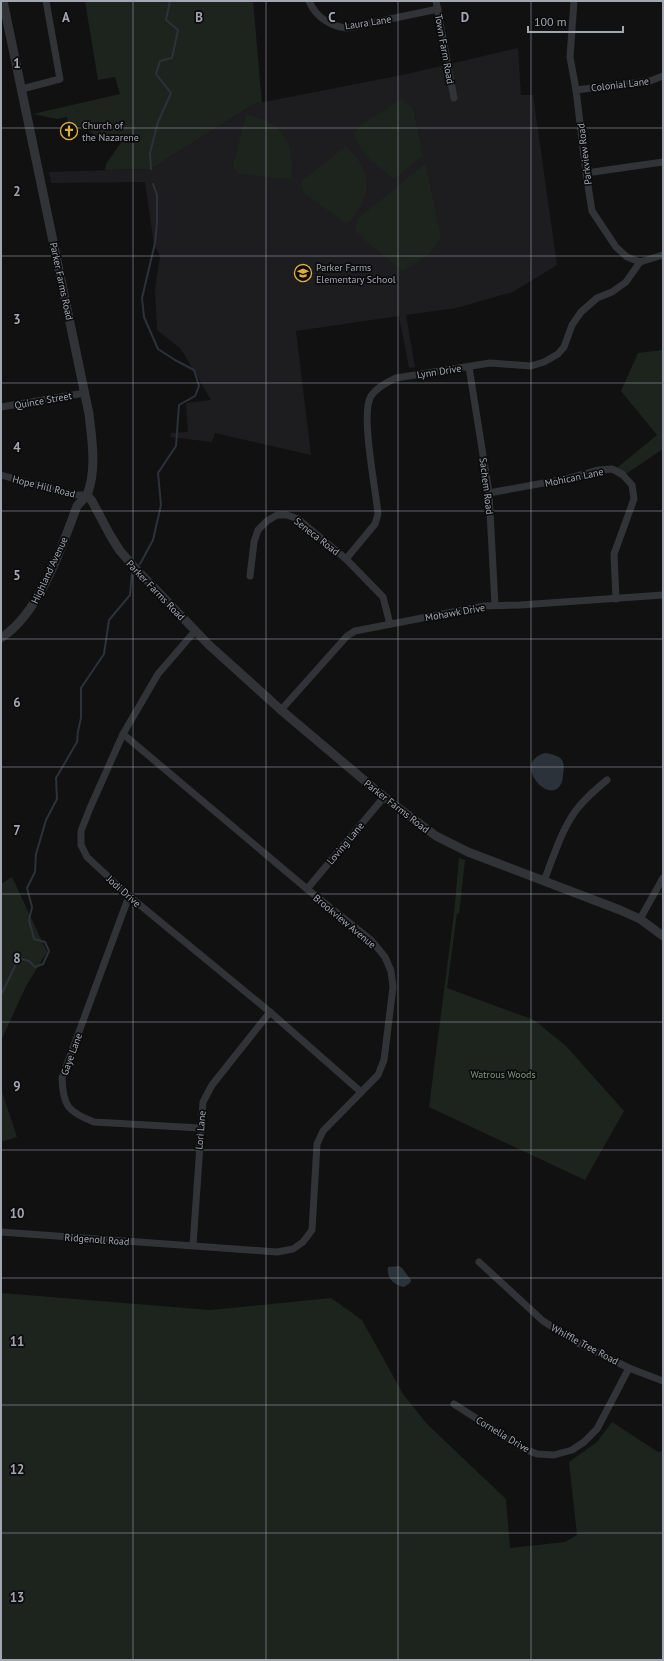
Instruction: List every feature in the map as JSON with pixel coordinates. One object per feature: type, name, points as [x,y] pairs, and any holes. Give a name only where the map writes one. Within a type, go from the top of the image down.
[{"type":"street","name":"Parker Farms Road","points":[[4,1],[90,419],[93,455],[91,481],[87,495],[92,501],[120,551],[195,631],[281,710],[416,822],[450,844],[640,919],[663,936]]},
{"type":"street","points":[[22,89],[60,79],[46,1]]},
{"type":"street","name":"Laura Lane","points":[[309,1],[316,12],[326,21],[338,27],[347,28],[438,9]]},
{"type":"street","name":"Town Farm Road","points":[[436,1],[454,98]]},
{"type":"street","name":"Parkview Road","points":[[574,1],[570,57],[576,90],[592,210],[616,247],[628,257],[640,262]]},
{"type":"street","name":"Colonial Lane","points":[[576,90],[650,80],[663,76]]},
{"type":"street","points":[[586,173],[663,162]]},
{"type":"street","points":[[640,262],[663,255]]},
{"type":"street","name":"Lynn Drive","points":[[346,559],[375,524],[378,514],[366,418],[371,397],[386,382],[396,378],[490,363],[531,366],[544,362],[558,354],[564,347],[572,325],[581,312],[597,298],[612,292],[626,282],[640,262]]},
{"type":"street","name":"Sachem Road","points":[[469,367],[489,493],[495,605]]},
{"type":"street","name":"Quince Street","points":[[1,407],[85,392]]},
{"type":"street","name":"Mohican Lane","points":[[489,493],[566,479],[599,470],[612,469],[622,474],[632,485],[634,499],[614,554],[616,599]]},
{"type":"street","name":"Hope Hill Road","points":[[1,475],[64,493],[87,495]]},
{"type":"street","name":"Highland Avenue","points":[[1,638],[21,621],[42,590],[77,506],[87,495]]},
{"type":"street","name":"Seneca Road","points":[[250,576],[253,549],[258,530],[266,521],[277,515],[287,515],[298,519],[346,559],[383,597],[390,624]]},
{"type":"street","name":"Mohawk Drive","points":[[281,710],[347,636],[355,631],[495,605],[520,605],[663,595]]},
{"type":"street","name":"Jodi Drive","points":[[195,631],[158,674],[123,734],[81,831],[81,846],[87,857],[128,896],[270,1012],[361,1092]]},
{"type":"street","name":"Brookview Avenue","points":[[123,734],[307,889],[371,940],[386,957],[391,971],[393,987],[384,1060],[378,1075],[323,1131],[317,1144],[312,1230],[303,1242],[293,1249],[277,1252],[193,1245]]},
{"type":"street","points":[[544,881],[559,840],[574,812],[590,794],[607,780]]},
{"type":"street","name":"Loving Lane","points":[[307,889],[384,797]]},
{"type":"street","points":[[640,919],[663,878]]},
{"type":"street","name":"Gaye Lane","points":[[128,896],[62,1078],[63,1095],[68,1107],[80,1117],[94,1122],[200,1128]]},
{"type":"street","name":"Lori Lane","points":[[193,1245],[203,1102],[212,1085],[270,1012]]},
{"type":"street","name":"Ridgenoll Road","points":[[1,1232],[193,1245]]},
{"type":"street","name":"Whiffle Tree Road","points":[[479,1262],[543,1321],[578,1343],[629,1368],[663,1382]]},
{"type":"street","name":"Cornelia Drive","points":[[454,1404],[522,1448],[537,1454],[554,1455],[572,1450],[584,1442],[597,1429],[629,1368]]},
{"type":"shaded area","name":"Parker Farms Elementary School","points":[[518,48],[521,95],[533,95],[557,265],[513,292],[456,308],[406,315],[415,367],[409,368],[399,316],[296,331],[311,455],[215,433],[212,442],[170,437],[171,433],[188,432],[186,403],[211,400],[181,349],[157,330],[155,290],[160,256],[154,245],[145,182],[51,183],[49,172],[151,169],[254,104],[407,74]]},
{"type":"shaded area","points":[[546,753],[559,757],[564,765],[561,784],[555,790],[549,790],[541,786],[532,772],[531,764],[536,758]]},
{"type":"shaded area","points":[[399,1266],[411,1280],[410,1283],[404,1287],[394,1283],[388,1274],[388,1267]]},
{"type":"green space","points":[[85,1],[253,1],[262,103],[254,104],[151,169],[105,170],[106,164],[122,141],[102,139],[80,126],[69,128],[67,117],[57,119],[33,114],[120,94],[115,77],[98,80]]},
{"type":"green space","points":[[402,99],[413,109],[423,155],[394,179],[375,164],[363,151],[356,138],[355,131],[363,124]]},
{"type":"green space","points":[[246,115],[269,122],[284,136],[291,155],[291,179],[238,174],[233,166]]},
{"type":"green space","points":[[346,146],[360,163],[364,171],[367,187],[362,203],[347,224],[308,196],[302,189],[302,181]]},
{"type":"green space","points":[[425,164],[441,237],[429,254],[403,271],[366,241],[355,230],[357,220]]},
{"type":"green space","points":[[663,350],[663,449],[620,478],[612,472],[657,435],[621,391],[638,353]]},
{"type":"green space","name":"Watrous Woods","points":[[459,858],[465,860],[459,914],[457,913],[447,988],[534,1020],[566,1046],[624,1111],[585,1180],[429,1107],[454,913]]},
{"type":"green space","points":[[12,877],[47,952],[26,986],[1,1041],[1,884]]},
{"type":"green space","points":[[1,1089],[17,1137],[1,1142]]},
{"type":"green space","points":[[1,1293],[210,1310],[331,1298],[362,1320],[403,1394],[427,1424],[506,1499],[510,1548],[565,1542],[577,1535],[569,1462],[597,1442],[612,1422],[658,1452],[663,1451],[663,1660],[1,1660]]},
{"type":"waterway","points":[[151,169],[150,153],[158,122],[171,93],[156,74],[160,61],[172,58],[178,30],[166,20],[170,1]]},
{"type":"waterway","points":[[140,564],[153,540],[161,505],[158,473],[176,446],[179,405],[195,396],[199,386],[194,370],[158,349],[144,317],[142,298],[155,243],[157,223],[157,195],[153,184]]},
{"type":"waterway","points":[[1,995],[19,958],[29,961],[35,967],[43,964],[49,951],[45,942],[34,939],[29,920],[32,907],[27,888],[35,872],[36,854],[46,820],[57,799],[56,778],[77,742],[81,718],[81,688],[104,654],[109,620],[130,595],[132,572]]},
{"type":"place","name":"Church of the Nazarene","points":[[69,131]]},
{"type":"place","name":"Parker Farms Elementary School","points":[[303,273]]}]
